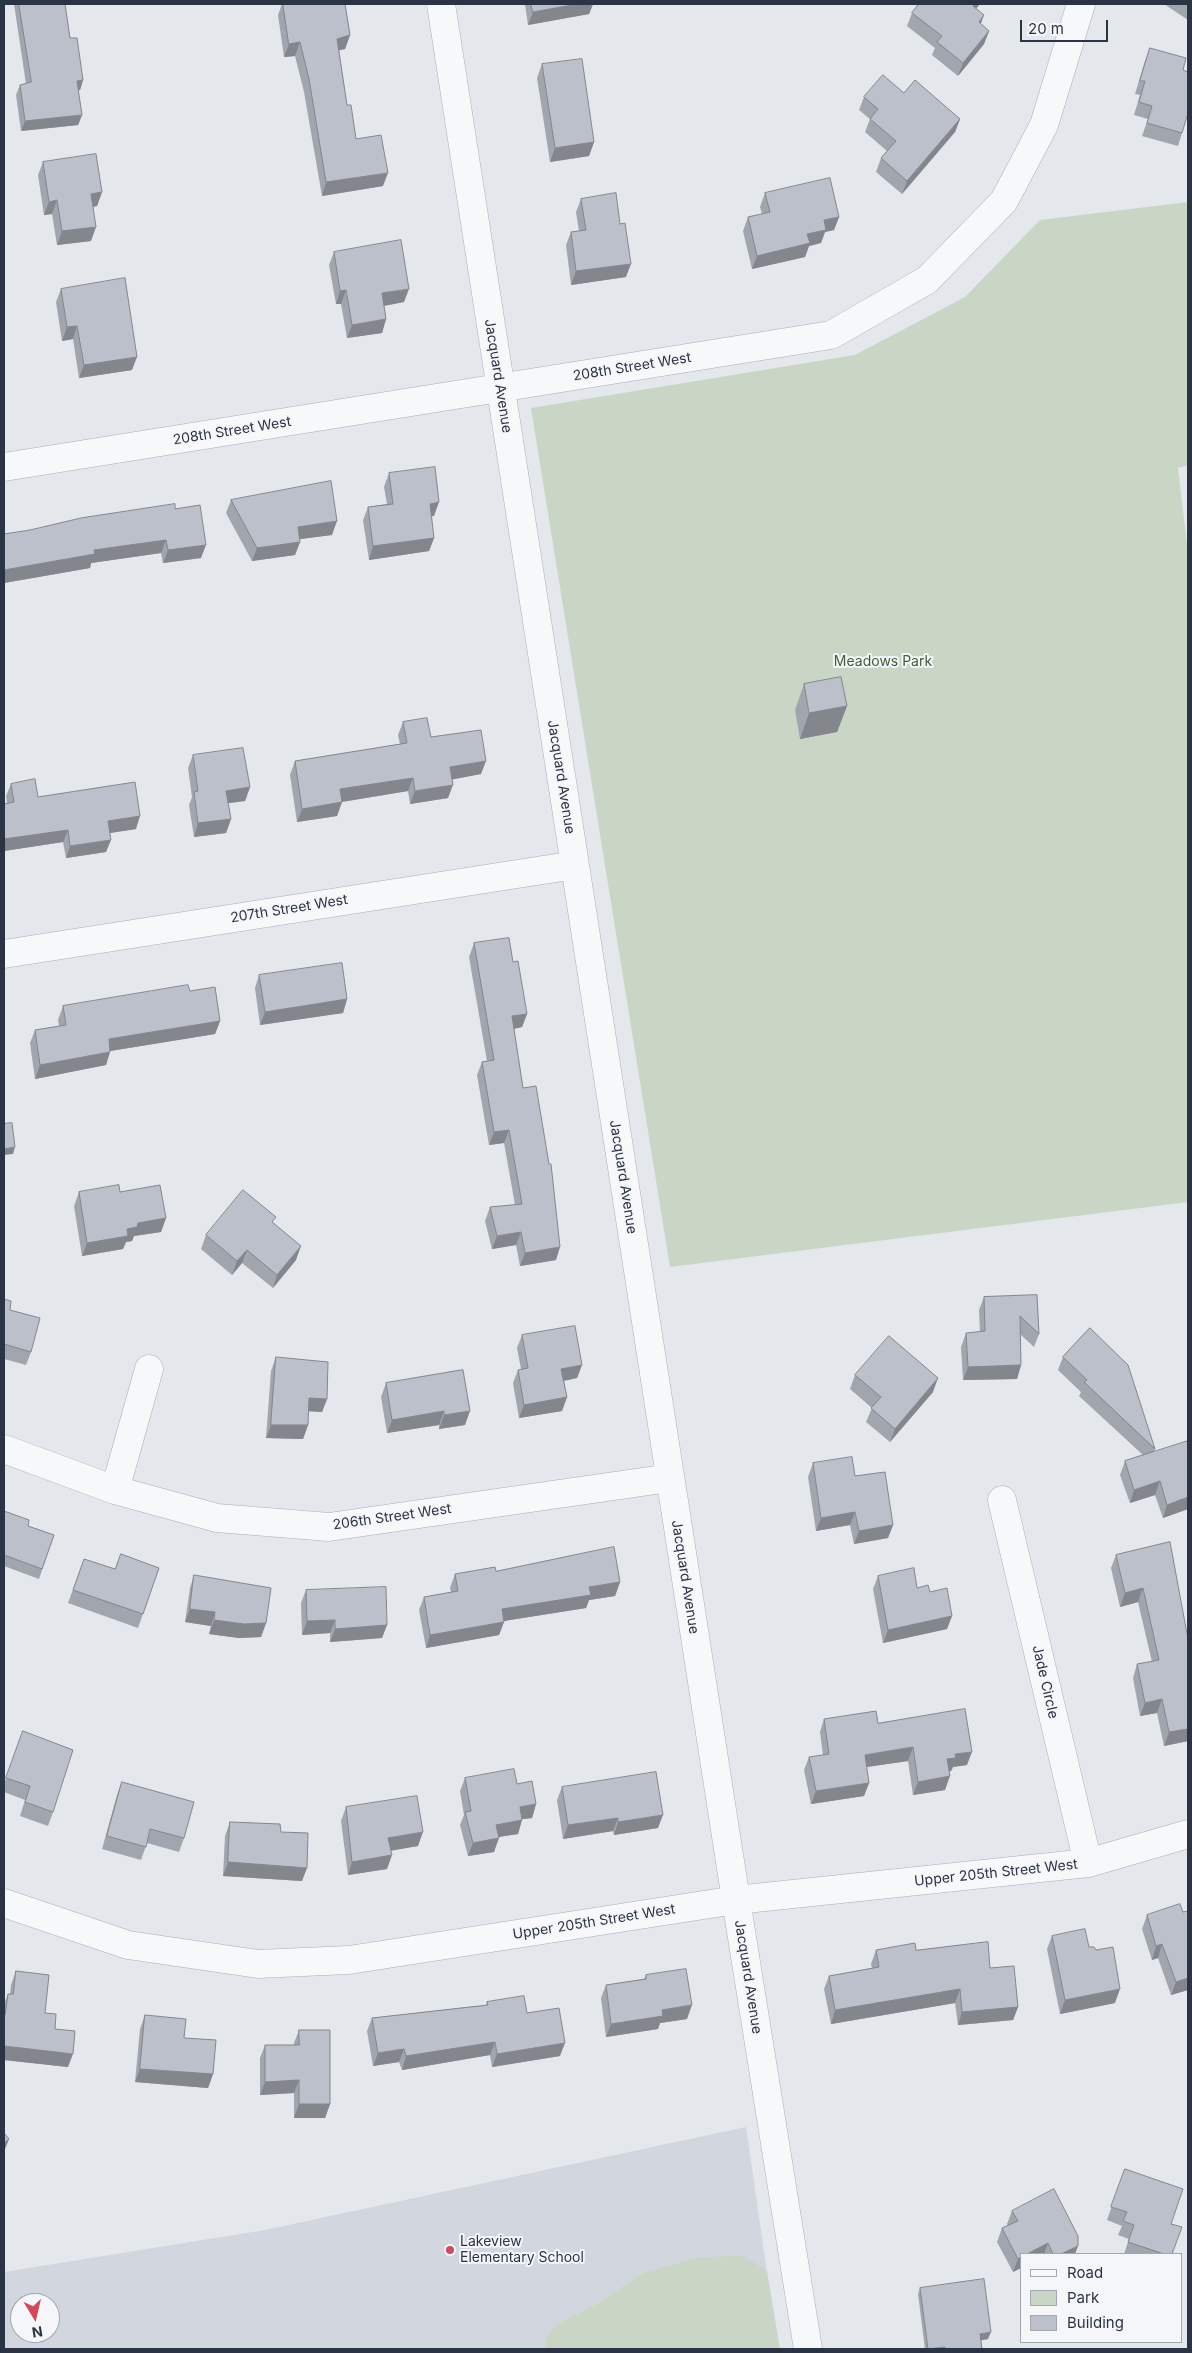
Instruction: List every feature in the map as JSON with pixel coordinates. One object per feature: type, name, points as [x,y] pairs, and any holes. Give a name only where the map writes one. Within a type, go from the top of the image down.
[{"type":"street","name":"Jacquard Avenue","points":[[441,4],[736,1900],[808,2349]]},
{"type":"street","name":"208th Street West","points":[[4,467],[831,335],[927,280],[1004,201],[1044,125],[1081,4]]},
{"type":"street","name":"207th Street West","points":[[4,954],[575,865]]},
{"type":"street","points":[[116,1490],[149,1369]]},
{"type":"street","name":"206th Street West","points":[[4,1448],[116,1490],[217,1518],[328,1526],[670,1478]]},
{"type":"street","name":"Jade Circle","points":[[1002,1500],[1088,1863]]},
{"type":"street","name":"Upper 205th Street West","points":[[4,1904],[128,1945],[258,1964],[349,1960],[736,1900],[1088,1863],[1188,1834]]},
{"type":"shaded area","name":"Lakeview Elementary School","points":[[746,2127],[778,2349],[4,2349],[4,2272],[265,2230]]},
{"type":"green space","name":"Meadows Park","points":[[1188,202],[1188,465],[1178,468],[1188,553],[1188,1202],[670,1267],[531,408],[855,355],[965,297],[1040,220]]},
{"type":"green space","points":[[744,2256],[767,2271],[780,2349],[545,2349],[546,2339],[550,2332],[561,2322],[597,2304],[643,2273],[700,2257]]},
{"type":"building","points":[[19,4],[65,4],[70,38],[77,38],[83,80],[77,81],[82,115],[25,121],[20,85],[31,82]]},
{"type":"building","points":[[283,4],[345,4],[350,35],[337,39],[347,105],[351,105],[356,139],[381,135],[388,173],[326,182],[309,79],[300,42],[289,44]]},
{"type":"building","points":[[531,4],[578,4],[533,12]]},
{"type":"building","points":[[919,4],[974,4],[973,6],[984,15],[979,22],[989,31],[963,63],[937,42],[942,36],[912,13]]},
{"type":"building","points":[[1150,48],[1186,58],[1183,70],[1188,72],[1188,113],[1182,133],[1147,123],[1152,106],[1139,102],[1145,81],[1140,81]]},
{"type":"building","points":[[582,59],[594,142],[555,148],[542,64]]},
{"type":"building","points":[[883,75],[904,93],[915,80],[960,119],[907,181],[881,158],[896,141],[870,119],[878,109],[864,97]]},
{"type":"building","points":[[96,154],[102,192],[91,194],[96,227],[62,231],[57,200],[49,202],[43,162]]},
{"type":"building","points":[[830,178],[839,217],[824,220],[826,230],[807,234],[810,243],[757,256],[748,217],[770,212],[765,193]]},
{"type":"building","points":[[616,193],[620,224],[625,223],[631,264],[576,271],[571,232],[586,230],[581,199]]},
{"type":"building","points":[[401,240],[409,289],[382,293],[386,319],[352,325],[346,290],[340,291],[334,252]]},
{"type":"building","points":[[125,278],[137,357],[84,365],[77,326],[67,327],[61,289]]},
{"type":"building","points":[[435,467],[439,502],[430,504],[434,538],[373,546],[368,507],[393,504],[389,473]]},
{"type":"building","points":[[331,481],[337,521],[298,527],[300,542],[257,548],[231,500]]},
{"type":"building","points":[[175,504],[175,509],[200,505],[206,545],[168,550],[166,540],[94,550],[95,554],[4,570],[4,534],[81,518]]},
{"type":"building","points":[[841,677],[847,706],[809,713],[804,684]]},
{"type":"building","points":[[427,718],[431,737],[481,730],[486,761],[450,767],[453,785],[415,791],[413,778],[340,789],[342,802],[302,809],[295,761],[407,743],[403,722]]},
{"type":"building","points":[[243,748],[250,787],[226,791],[231,819],[198,823],[194,792],[198,791],[193,755]]},
{"type":"building","points":[[35,779],[38,797],[135,782],[140,816],[108,821],[111,840],[70,846],[68,830],[4,839],[4,804],[14,802],[11,784]]},
{"type":"building","points":[[509,938],[513,962],[518,961],[527,1014],[512,1016],[523,1088],[536,1086],[549,1164],[551,1164],[560,1247],[525,1253],[521,1232],[497,1236],[490,1207],[522,1204],[509,1130],[494,1132],[482,1062],[494,1060],[474,943]]},
{"type":"building","points":[[342,963],[347,999],[265,1012],[259,975]]},
{"type":"building","points":[[188,985],[190,991],[215,987],[220,1021],[109,1039],[110,1052],[40,1065],[35,1030],[66,1025],[63,1006]]},
{"type":"building","points":[[12,1123],[15,1147],[4,1149],[4,1124]]},
{"type":"building","points":[[119,1185],[120,1192],[160,1185],[166,1218],[138,1223],[137,1227],[127,1229],[128,1236],[87,1243],[79,1192]]},
{"type":"building","points":[[243,1190],[276,1217],[272,1222],[301,1246],[277,1275],[247,1250],[237,1261],[206,1235]]},
{"type":"building","points":[[1037,1295],[1039,1334],[1020,1316],[1021,1365],[968,1367],[966,1333],[985,1331],[984,1297]]},
{"type":"building","points":[[4,1299],[11,1301],[10,1310],[40,1318],[31,1352],[4,1344]]},
{"type":"building","points":[[575,1326],[582,1365],[561,1369],[567,1397],[524,1405],[518,1370],[528,1368],[522,1335]]},
{"type":"building","points":[[1090,1328],[1128,1365],[1155,1449],[1084,1382],[1087,1380],[1063,1357]]},
{"type":"building","points":[[889,1336],[938,1378],[895,1429],[871,1408],[881,1397],[855,1375]]},
{"type":"building","points":[[276,1357],[328,1362],[327,1399],[309,1398],[308,1425],[271,1425]]},
{"type":"building","points":[[463,1370],[470,1411],[444,1415],[444,1411],[392,1420],[386,1383]]},
{"type":"building","points":[[1188,1441],[1188,1497],[1167,1505],[1160,1481],[1134,1490],[1125,1461]]},
{"type":"building","points":[[852,1457],[855,1476],[885,1472],[893,1525],[859,1531],[855,1512],[821,1518],[813,1463]]},
{"type":"building","points":[[4,1511],[29,1520],[28,1526],[54,1535],[42,1569],[4,1555]]},
{"type":"building","points":[[1170,1542],[1188,1639],[1188,1729],[1169,1732],[1162,1699],[1145,1703],[1137,1664],[1159,1660],[1143,1588],[1125,1593],[1116,1555]]},
{"type":"building","points":[[614,1547],[620,1582],[589,1587],[591,1595],[502,1609],[504,1622],[430,1635],[424,1597],[458,1591],[455,1574],[495,1567],[496,1571]]},
{"type":"building","points":[[121,1554],[159,1568],[143,1614],[73,1590],[84,1559],[115,1569]]},
{"type":"building","points":[[914,1568],[917,1588],[928,1585],[930,1592],[947,1588],[952,1616],[888,1630],[878,1576]]},
{"type":"building","points":[[194,1575],[271,1588],[266,1623],[244,1624],[214,1620],[215,1612],[190,1609]]},
{"type":"building","points":[[386,1587],[387,1625],[335,1629],[335,1620],[307,1621],[306,1590]]},
{"type":"building","points":[[965,1709],[972,1752],[955,1754],[956,1758],[947,1759],[950,1776],[918,1782],[913,1747],[865,1755],[869,1783],[816,1791],[809,1757],[829,1754],[824,1719],[876,1711],[878,1723]]},
{"type":"building","points":[[23,1731],[73,1750],[53,1812],[25,1802],[30,1786],[6,1778]]},
{"type":"building","points":[[514,1769],[517,1784],[532,1781],[536,1804],[520,1807],[522,1820],[496,1825],[499,1838],[473,1843],[465,1812],[471,1811],[465,1778]]},
{"type":"building","points":[[656,1772],[663,1815],[618,1822],[618,1818],[568,1825],[562,1787]]},
{"type":"building","points":[[122,1782],[194,1802],[184,1838],[150,1829],[146,1847],[107,1836]]},
{"type":"building","points":[[417,1796],[423,1832],[388,1838],[392,1855],[352,1862],[346,1807]]},
{"type":"building","points":[[230,1822],[280,1824],[281,1832],[308,1833],[307,1868],[228,1862]]},
{"type":"building","points":[[1180,1904],[1183,1912],[1188,1911],[1188,1978],[1176,1982],[1162,1944],[1156,1946],[1147,1915]]},
{"type":"building","points":[[1085,1929],[1089,1947],[1094,1947],[1096,1950],[1113,1947],[1120,1989],[1065,2000],[1052,1936]]},
{"type":"building","points":[[988,1942],[990,1968],[1014,1966],[1018,2007],[962,2012],[960,1989],[835,2010],[829,1976],[879,1967],[876,1950],[915,1943],[916,1950]]},
{"type":"building","points":[[686,1969],[692,2005],[662,2010],[663,2016],[611,2024],[606,1985],[646,1979],[646,1975]]},
{"type":"building","points":[[16,1971],[49,1975],[45,2013],[56,2014],[55,2029],[75,2031],[73,2054],[4,2046],[4,2014],[8,1994],[13,1994]]},
{"type":"building","points":[[524,1996],[527,2013],[559,2008],[565,2043],[497,2054],[495,2042],[406,2056],[404,2049],[378,2053],[372,2018],[488,2005],[487,2002]]},
{"type":"building","points":[[145,2015],[186,2019],[184,2038],[216,2040],[213,2074],[140,2069]]},
{"type":"building","points":[[299,2030],[330,2030],[330,2104],[299,2104],[299,2080],[265,2082],[265,2045],[299,2045]]},
{"type":"building","points":[[4,2133],[9,2139],[4,2143]]},
{"type":"building","points":[[1125,2169],[1183,2189],[1171,2224],[1182,2227],[1172,2253],[1161,2253],[1128,2242],[1134,2225],[1123,2221],[1127,2212],[1111,2207]]},
{"type":"building","points":[[1054,2189],[1078,2236],[1078,2246],[1063,2253],[1053,2253],[1048,2243],[1029,2253],[1020,2253],[1018,2259],[1002,2228],[1018,2221],[1012,2211]]},
{"type":"building","points":[[984,2279],[991,2332],[980,2334],[982,2349],[945,2349],[945,2347],[928,2349],[920,2288]]},
{"type":"place","name":"Lakeview Elementary School","points":[[450,2250]]}]
